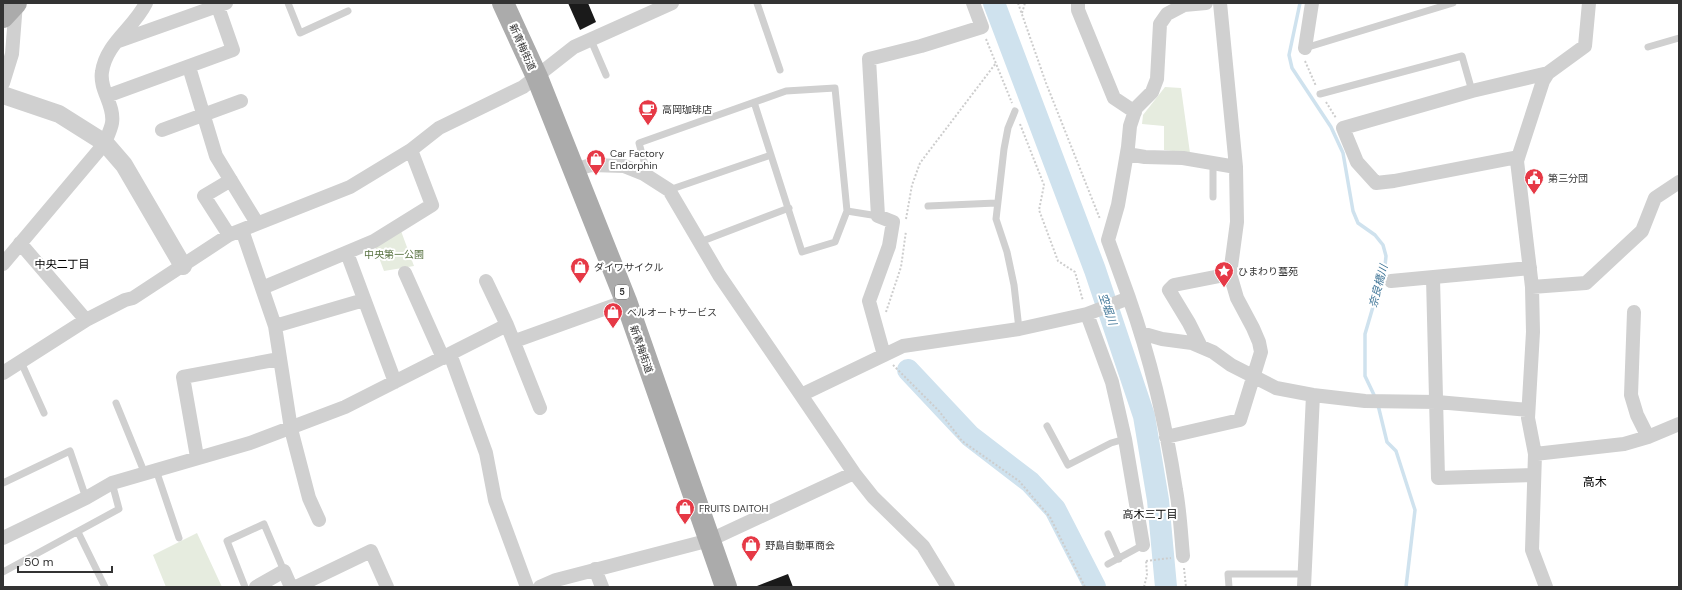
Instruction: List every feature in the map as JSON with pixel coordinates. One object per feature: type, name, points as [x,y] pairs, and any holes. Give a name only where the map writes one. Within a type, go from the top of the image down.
[{"type":"main road","points":[[3,17],[16,3]]},
{"type":"main road","name":"新青梅街道","points":[[503,3],[537,77],[626,301],[726,587]]},
{"type":"street","points":[[3,83],[12,54],[16,3]]},
{"type":"street","points":[[3,264],[105,143],[112,123],[107,96],[101,82],[102,71],[108,51],[146,3]]},
{"type":"street","points":[[3,373],[86,320],[125,300],[133,298],[229,235],[350,187],[411,150],[439,128],[497,100],[537,77],[574,46],[672,3]]},
{"type":"street","points":[[886,354],[869,301],[890,246],[893,222],[878,216],[869,58],[921,46],[982,27],[973,3]]},
{"type":"street","points":[[1078,3],[1078,10],[1114,98],[1135,112]]},
{"type":"street","points":[[1183,556],[1176,490],[1166,437],[1141,333],[1126,299],[1108,240],[1118,205],[1127,154],[1130,126],[1135,112],[1152,92],[1157,79],[1160,24],[1167,14],[1184,5],[1206,3]]},
{"type":"street","points":[[1166,437],[1240,420],[1261,352],[1259,342],[1237,298],[1230,274],[1237,222],[1236,167],[1220,3]]},
{"type":"street","points":[[1305,48],[1312,3]]},
{"type":"street","points":[[1546,587],[1532,550],[1534,454],[1528,410],[1533,332],[1532,287],[1518,157],[1543,81],[1548,74],[1585,46],[1590,3]]},
{"type":"street","points":[[107,96],[233,50],[222,5],[115,42]]},
{"type":"street","points":[[189,67],[216,156],[257,223]]},
{"type":"street","points":[[1518,157],[1394,182],[1376,183],[1356,162],[1343,128],[1472,91],[1548,74]]},
{"type":"street","points":[[3,95],[59,114],[105,143],[124,165],[183,266]]},
{"type":"street","points":[[162,130],[241,101]]},
{"type":"street","points":[[262,288],[374,241],[432,205],[411,150]]},
{"type":"street","points":[[1127,154],[1213,163],[1236,167]]},
{"type":"street","points":[[574,170],[591,165],[624,166],[649,177],[669,190],[719,275],[854,473],[873,497],[923,546],[948,587]]},
{"type":"street","points":[[229,235],[204,196],[230,180]]},
{"type":"street","points":[[1532,287],[1586,283],[1642,231],[1655,198],[1679,182]]},
{"type":"street","points":[[242,230],[275,326],[291,429],[309,498],[319,520]]},
{"type":"street","points":[[20,243],[86,320]]},
{"type":"street","points":[[347,253],[395,382]]},
{"type":"street","points":[[1391,281],[1530,268]]},
{"type":"street","points":[[405,273],[446,356],[486,453],[495,500],[527,587]]},
{"type":"street","points":[[1201,347],[1189,323],[1169,290],[1174,285],[1230,274]]},
{"type":"street","points":[[1433,278],[1438,478],[1534,475]]},
{"type":"street","points":[[486,281],[515,341],[540,408]]},
{"type":"street","points":[[801,396],[903,346],[1019,329],[1090,313],[1126,299]]},
{"type":"street","points":[[275,326],[364,300]]},
{"type":"street","points":[[515,341],[626,301]]},
{"type":"street","points":[[1634,312],[1631,395],[1637,415],[1648,437]]},
{"type":"street","points":[[1090,313],[1112,382],[1125,439],[1143,545]]},
{"type":"street","points":[[3,538],[86,498],[112,483],[291,429],[345,407],[507,325]]},
{"type":"street","points":[[1141,333],[1162,340],[1192,343],[1213,352],[1231,365],[1276,388],[1313,395],[1368,402],[1437,402],[1528,410]]},
{"type":"street","points":[[197,457],[184,377],[279,359]]},
{"type":"street","points":[[1304,581],[1313,395]]},
{"type":"street","points":[[1534,454],[1624,444],[1648,437],[1679,424]]},
{"type":"street","points":[[540,587],[556,580],[595,569],[710,540],[854,473]]},
{"type":"street","points":[[296,587],[372,551],[386,587]]},
{"type":"street","points":[[595,569],[602,587]]},
{"type":"street","points":[[256,587],[284,572],[291,587]]},
{"type":"lane","points":[[288,3],[300,33],[348,10]]},
{"type":"lane","points":[[757,3],[780,70]]},
{"type":"lane","points":[[1305,48],[1453,3]]},
{"type":"lane","points":[[590,38],[606,75]]},
{"type":"lane","points":[[1648,47],[1679,38]]},
{"type":"lane","points":[[1320,94],[1462,56],[1472,91]]},
{"type":"lane","points":[[649,177],[639,143],[754,102],[786,91],[835,88],[847,211],[835,242],[802,252],[754,102]]},
{"type":"lane","points":[[1014,111],[1008,128],[996,203],[996,219],[1007,252],[1014,285],[1019,329]]},
{"type":"lane","points":[[669,190],[771,154]]},
{"type":"lane","points":[[1213,163],[1213,197]]},
{"type":"lane","points":[[928,206],[996,203]]},
{"type":"lane","points":[[700,242],[789,208]]},
{"type":"lane","points":[[847,211],[878,216]]},
{"type":"lane","points":[[21,362],[44,413]]},
{"type":"lane","points":[[116,402],[150,472],[179,538]]},
{"type":"lane","points":[[1047,426],[1068,465],[1111,443],[1125,439]]},
{"type":"lane","points":[[3,483],[70,451],[86,498]]},
{"type":"lane","points":[[3,572],[119,509],[112,483]]},
{"type":"lane","points":[[245,587],[226,541],[264,524],[284,572]]},
{"type":"lane","points":[[78,532],[105,587]]},
{"type":"lane","points":[[1108,534],[1118,559]]},
{"type":"lane","points":[[1108,564],[1143,545]]},
{"type":"lane","points":[[1229,587],[1228,574],[1304,581]]},
{"type":"path","points":[[1018,3],[1046,84],[1108,240]]},
{"type":"path","points":[[1022,14],[1025,3]]},
{"type":"path","points":[[982,27],[1044,185],[1039,210],[1058,261],[1075,272],[1090,313]]},
{"type":"path","points":[[886,354],[889,361],[940,411],[962,441],[1019,481],[1050,517],[1085,587]]},
{"type":"path","points":[[1143,545],[1147,575],[1144,587]]},
{"type":"path","points":[[1146,561],[1183,556],[1186,587]]},
{"type":"green space","points":[[1165,87],[1181,88],[1190,153],[1164,150],[1164,126],[1142,124],[1143,115]]},
{"type":"green space","name":"中央第一公園","points":[[401,231],[414,266],[384,271],[375,247]]},
{"type":"green space","points":[[197,533],[222,587],[166,587],[153,555]]},
{"type":"building","points":[[568,3],[588,3],[596,22],[580,30]]},
{"type":"building","points":[[788,574],[793,587],[757,587],[757,586]]},
{"type":"waterway","name":"空堀川","points":[[994,3],[1095,270],[1144,416],[1158,500],[1166,587]]},
{"type":"waterway","name":"奈良橋川","points":[[1300,3],[1289,55],[1292,68],[1331,127],[1343,153],[1353,211],[1358,223],[1375,235],[1383,245],[1386,256],[1385,266],[1365,334],[1365,376],[1375,397]]},
{"type":"waterway","name":"空堀川","points":[[908,370],[970,436],[1030,482],[1055,509],[1095,587]]},
{"type":"waterway","name":"奈良橋川","points":[[1378,405],[1387,442],[1396,451],[1415,510],[1406,587]]},
{"type":"place","name":"高岡珈琲店","points":[[648,126]]},
{"type":"place","name":"Car Factory Endorphin","points":[[596,176]]},
{"type":"place","name":"第三分団","points":[[1534,195]]},
{"type":"place","name":"ダイワサイクル","points":[[580,284]]},
{"type":"place","name":"ひまわり墓苑","points":[[1224,288]]},
{"type":"place","name":"ベルオートサービス","points":[[613,329]]},
{"type":"place","name":"FRUITS DAITOH","points":[[685,525]]},
{"type":"place","name":"野島自動車商会","points":[[751,562]]},
{"type":"district","name":"中央二丁目","points":[[62,264]]},
{"type":"district","name":"高木","points":[[1595,482]]},
{"type":"district","name":"高木三丁目","points":[[1150,514]]}]
